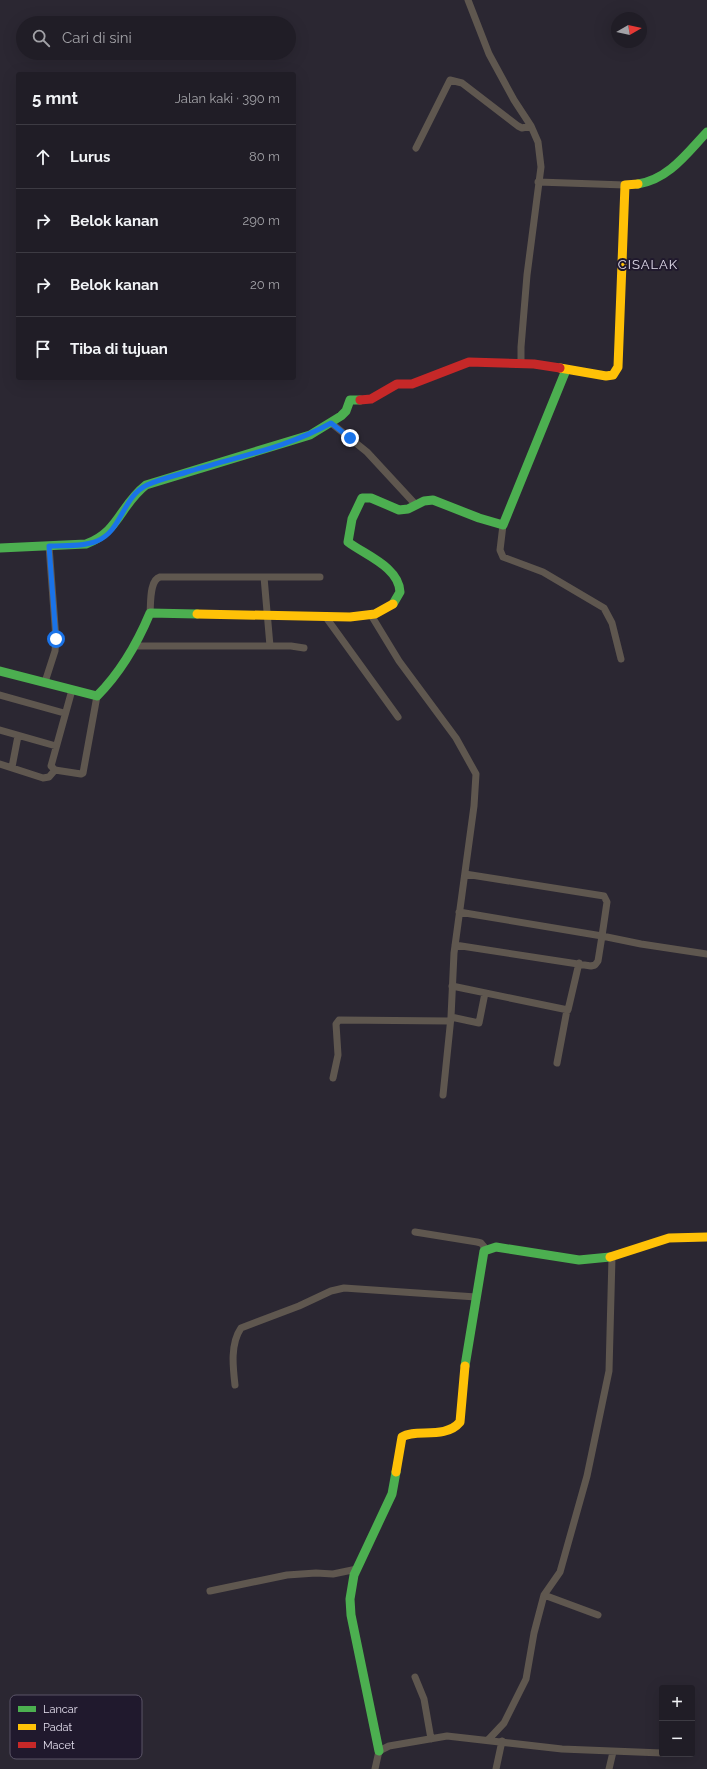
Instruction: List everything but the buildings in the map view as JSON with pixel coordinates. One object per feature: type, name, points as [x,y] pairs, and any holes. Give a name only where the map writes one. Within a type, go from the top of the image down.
[{"type":"street","points":[[468,0],[489,54],[514,100],[531,126],[541,151],[541,167],[527,275],[521,363]]},
{"type":"street","points":[[416,148],[450,80],[462,83],[518,126],[522,128],[531,126]]},
{"type":"street","points":[[538,182],[625,185],[649,183],[660,179],[707,132]]},
{"type":"street","points":[[0,548],[86,544],[102,538],[112,530],[124,507],[138,491],[146,485],[288,443],[310,435],[331,423],[346,411],[348,401],[371,399],[397,384],[410,385],[469,362],[521,363],[606,376],[613,375],[617,372],[625,185]]},
{"type":"street","points":[[566,370],[503,525],[500,550],[503,556],[543,572],[604,608],[612,623],[621,659]]},
{"type":"street","points":[[331,423],[367,452],[416,505]]},
{"type":"street","points":[[150,613],[325,616],[371,615],[381,612],[398,598],[401,592],[400,585],[378,562],[348,542],[352,520],[362,498],[366,497],[398,510],[408,510],[416,505],[432,500],[442,502],[489,522],[503,525]]},
{"type":"street","points":[[45,682],[55,651],[56,639],[49,546]]},
{"type":"street","points":[[264,577],[270,646]]},
{"type":"street","points":[[72,690],[64,713],[51,766],[55,770],[81,774],[83,773],[97,696],[104,690],[122,666],[134,646],[150,613],[156,578],[320,577]]},
{"type":"street","points":[[371,615],[399,661],[456,738],[476,774],[474,806],[455,945],[443,1095]]},
{"type":"street","points":[[325,616],[398,717]]},
{"type":"street","points":[[134,646],[298,646],[304,648]]},
{"type":"street","points":[[0,671],[97,696]]},
{"type":"street","points":[[0,695],[64,713]]},
{"type":"street","points":[[0,730],[56,746]]},
{"type":"street","points":[[12,767],[18,736]]},
{"type":"street","points":[[0,764],[43,778],[49,777],[55,770]]},
{"type":"street","points":[[455,945],[595,966],[598,961],[608,902],[604,896],[465,874]]},
{"type":"street","points":[[459,912],[602,936],[640,944],[707,954]]},
{"type":"street","points":[[557,1063],[567,1010],[569,1008],[579,964]]},
{"type":"street","points":[[452,986],[567,1010]]},
{"type":"street","points":[[333,1078],[338,1055],[336,1024],[339,1020],[450,1019],[480,1023],[485,993]]},
{"type":"street","points":[[415,1232],[477,1242],[481,1243],[486,1249]]},
{"type":"street","points":[[375,1769],[379,1751],[351,1615],[352,1581],[392,1494],[402,1437],[405,1434],[426,1434],[455,1428],[460,1422],[462,1381],[483,1253],[486,1249],[496,1247],[574,1260],[612,1257],[669,1238],[707,1237]]},
{"type":"street","points":[[488,1740],[504,1723],[526,1680],[534,1633],[544,1595],[560,1572],[587,1476],[609,1372],[612,1257]]},
{"type":"street","points":[[235,1385],[232,1366],[235,1346],[241,1328],[299,1306],[331,1291],[344,1288],[476,1297]]},
{"type":"street","points":[[210,1591],[287,1576],[316,1573],[333,1574],[357,1569]]},
{"type":"street","points":[[544,1595],[598,1615]]},
{"type":"street","points":[[415,1677],[424,1699],[431,1739]]},
{"type":"street","points":[[379,1751],[389,1746],[447,1736],[502,1741],[562,1749],[659,1753]]},
{"type":"street","points":[[496,1769],[502,1741]]},
{"type":"street","points":[[609,1769],[613,1752]]},
{"type":"traffic: fast","points":[[638,184],[659,177],[668,171],[677,164],[707,132]]},
{"type":"traffic: fast","points":[[393,604],[400,592],[394,575],[380,562],[348,542],[352,519],[362,498],[371,498],[399,510],[408,509],[424,501],[433,500],[479,518],[503,525],[566,370]]},
{"type":"traffic: fast","points":[[0,548],[86,544],[106,533],[130,501],[146,485],[310,435],[341,416],[346,411],[350,400],[360,400]]},
{"type":"traffic: fast","points":[[0,671],[97,696],[114,677],[128,657],[140,636],[150,613],[197,614]]},
{"type":"traffic: fast","points":[[465,1366],[484,1251],[496,1247],[579,1260],[610,1257]]},
{"type":"traffic: fast","points":[[379,1751],[351,1615],[350,1599],[354,1575],[392,1494],[396,1472]]},
{"type":"traffic: slow","points":[[560,368],[606,376],[613,375],[618,367],[625,185],[638,184]]},
{"type":"traffic: slow","points":[[197,614],[350,617],[375,614],[393,604]]},
{"type":"traffic: slow","points":[[610,1257],[669,1238],[707,1237]]},
{"type":"traffic: slow","points":[[396,1472],[402,1437],[414,1433],[446,1431],[460,1422],[465,1366]]},
{"type":"traffic: jam","points":[[360,400],[371,399],[397,384],[412,384],[469,362],[534,364],[560,368]]},
{"type":"district","name":"CISALAK","points":[[648,264]]},
{"type":"route","points":[[56,639],[49,546],[86,544],[97,541],[106,536],[112,530],[124,507],[138,491],[146,485],[260,450],[288,443],[310,435],[331,423],[335,428],[350,438]]}]
